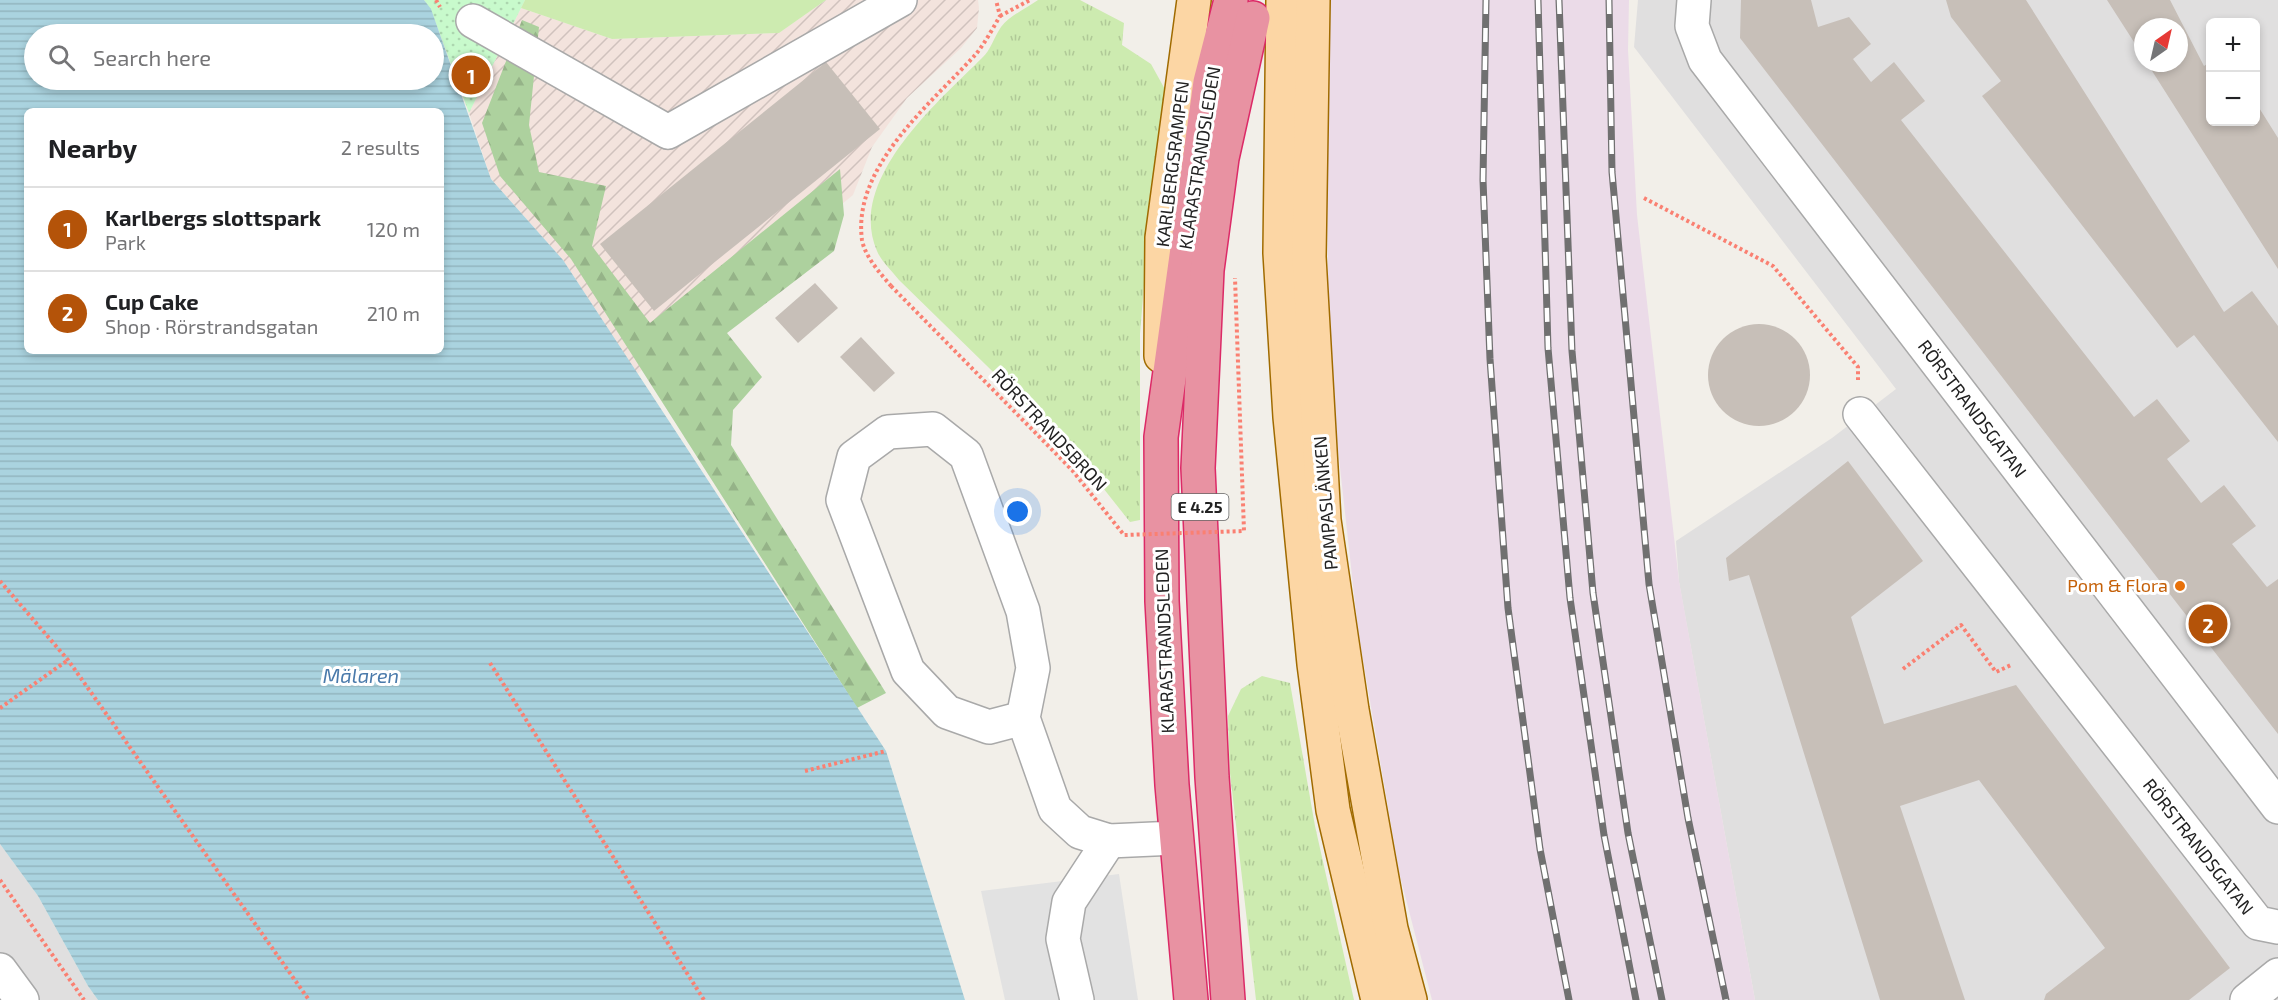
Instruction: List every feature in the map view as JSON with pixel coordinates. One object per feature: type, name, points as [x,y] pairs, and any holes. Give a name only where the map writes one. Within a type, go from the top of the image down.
[{"type":"highway","name":"KLARASTRANDSLEDEN","points":[[1191,1000],[1176,838],[1162,601],[1161,437],[1210,82],[1242,9]]},
{"type":"highway","name":"KLARASTRANDSLEDEN","points":[[1228,1000],[1212,777],[1198,468],[1207,270],[1242,9]]},
{"type":"main road","name":"KARLBERGSRAMPEN","points":[[1161,437],[1162,238],[1194,0]]},
{"type":"main road","name":"PAMPASLÄNKEN","points":[[1283,0],[1280,253],[1290,417],[1314,664],[1333,810],[1377,1000]]},
{"type":"main road","name":"PAMPASLÄNKEN","points":[[1314,0],[1309,257],[1324,520],[1354,722],[1391,929],[1410,1000]]},
{"type":"street","points":[[473,21],[668,132],[900,0]]},
{"type":"street","name":"RÖRSTRANDSGATAN","points":[[1694,0],[1692,26],[1705,60],[2278,807]]},
{"type":"street","name":"RÖRSTRANDSGATAN","points":[[1860,414],[2258,923],[2278,927]]},
{"type":"street","points":[[1023,718],[989,727],[947,712],[908,671],[843,500],[854,457],[888,432],[933,429],[966,455],[1023,611],[1033,668],[1023,718],[1055,809],[1080,832],[1109,842],[1176,838]]},
{"type":"street","points":[[1077,1000],[1063,939],[1069,902],[1109,842]]},
{"type":"street","points":[[0,970],[21,1000]]},
{"type":"street","points":[[2247,1000],[2278,975]]},
{"type":"path","points":[[996,0],[1000,16],[1030,0]]},
{"type":"path","name":"RÖRSTRANDSBRON","points":[[1000,16],[977,52],[922,109],[874,173],[864,206],[862,241],[874,265],[891,286],[1072,470],[1124,535],[1244,531],[1235,278]]},
{"type":"path","points":[[1644,198],[1773,266],[1857,366],[1860,414]]},
{"type":"path","points":[[0,581],[68,660],[309,1000]]},
{"type":"path","points":[[1903,669],[1960,625],[1996,672]]},
{"type":"path","points":[[0,708],[68,660]]},
{"type":"path","points":[[490,663],[704,1000]]},
{"type":"path","points":[[805,771],[886,752]]},
{"type":"path","points":[[0,880],[84,1000]]},
{"type":"shaded area","points":[[826,0],[978,0],[977,28],[961,48],[907,98],[872,147],[853,195],[637,374],[563,260],[491,179],[469,113],[521,8],[612,39],[779,33]]},
{"type":"shaded area","points":[[1325,0],[1629,0],[1628,50],[1637,215],[1679,581],[1755,1000],[1432,1000],[1399,872],[1358,630],[1329,368]]},
{"type":"shaded area","points":[[1638,0],[2278,0],[2278,1000],[1755,1000],[1679,582],[1676,541],[1832,438],[1896,389],[1634,47]]},
{"type":"shaded area","points":[[0,844],[38,896],[98,1000],[0,1000]]},
{"type":"shaded area","points":[[1119,874],[1138,1000],[1005,1000],[981,891]]},
{"type":"green space","points":[[424,0],[525,0],[469,113],[444,45],[444,24],[436,24]]},
{"type":"green space","points":[[525,0],[826,0],[779,33],[612,39],[521,8]]},
{"type":"green space","points":[[1038,0],[1080,0],[1124,23],[1122,45],[1151,64],[1167,93],[1152,187],[1140,334],[1140,520],[1130,522],[1073,450],[899,280],[877,251],[871,224],[874,197],[885,170],[901,144],[921,120],[985,55],[1004,23]]},
{"type":"green space","points":[[522,20],[539,27],[529,125],[539,172],[606,186],[592,246],[650,323],[840,169],[844,215],[834,251],[727,333],[762,377],[733,410],[731,445],[886,693],[857,708],[571,259],[500,176],[482,123]]},
{"type":"green space","points":[[1262,676],[1290,683],[1315,826],[1354,1000],[1256,1000],[1230,773],[1228,716],[1241,689]]},
{"type":"water","name":"Mälaren","points":[[0,0],[424,0],[431,9],[436,24],[24,24],[24,90],[444,90],[444,46],[491,179],[563,260],[886,751],[965,1000],[98,1000],[38,896],[0,844]]},
{"type":"building","points":[[1741,0],[1811,0],[1818,27],[1849,17],[1871,44],[1853,59],[1871,82],[1894,62],[1925,101],[1901,120],[2134,417],[2157,399],[2190,441],[2167,459],[2201,503],[2224,485],[2256,526],[2232,544],[2267,587],[2278,579],[2278,734],[1740,38]]},
{"type":"building","points":[[1946,0],[2026,0],[2224,312],[2252,291],[2278,326],[2278,442],[2194,335],[2177,348],[1982,96],[2001,81],[1951,17]]},
{"type":"building","points":[[2107,0],[2170,0],[2179,18],[2134,18],[2134,42]]},
{"type":"building","points":[[2188,35],[2204,66],[2206,65],[2206,126],[2260,126],[2260,109],[2278,138],[2278,269],[2153,72],[2188,72]]},
{"type":"building","points":[[826,62],[880,129],[654,311],[600,244]]},
{"type":"building","points":[[815,283],[838,308],[798,343],[775,318]]},
{"type":"building","points":[[1759,324],[1778,328],[1795,339],[1806,356],[1810,375],[1806,394],[1795,411],[1778,422],[1759,426],[1740,422],[1723,411],[1712,394],[1708,375],[1712,356],[1723,339],[1740,328]]},
{"type":"building","points":[[861,337],[895,373],[874,392],[840,357]]},
{"type":"building","points":[[1848,461],[1923,561],[1851,617],[1884,724],[2016,685],[2230,968],[2189,1000],[2044,1000],[2046,994],[2105,948],[1979,780],[1900,806],[1965,1000],[1880,1000],[1749,575],[1729,581],[1726,558]]},
{"type":"railway","points":[[1486,0],[1483,180],[1490,359],[1508,608],[1540,849],[1569,1000]]},
{"type":"railway","points":[[1538,0],[1548,348],[1570,598],[1604,835],[1636,1000]]},
{"type":"railway","points":[[1559,0],[1572,351],[1593,593],[1628,833],[1662,1000]]},
{"type":"railway","points":[[1609,0],[1612,172],[1649,584],[1688,818],[1726,1000]]},
{"type":"place","name":"Karlbergs slottspark","points":[[471,75]]},
{"type":"place","name":"Pom & Flora","points":[[2180,586]]},
{"type":"place","name":"Cup Cake","points":[[2208,624]]}]
